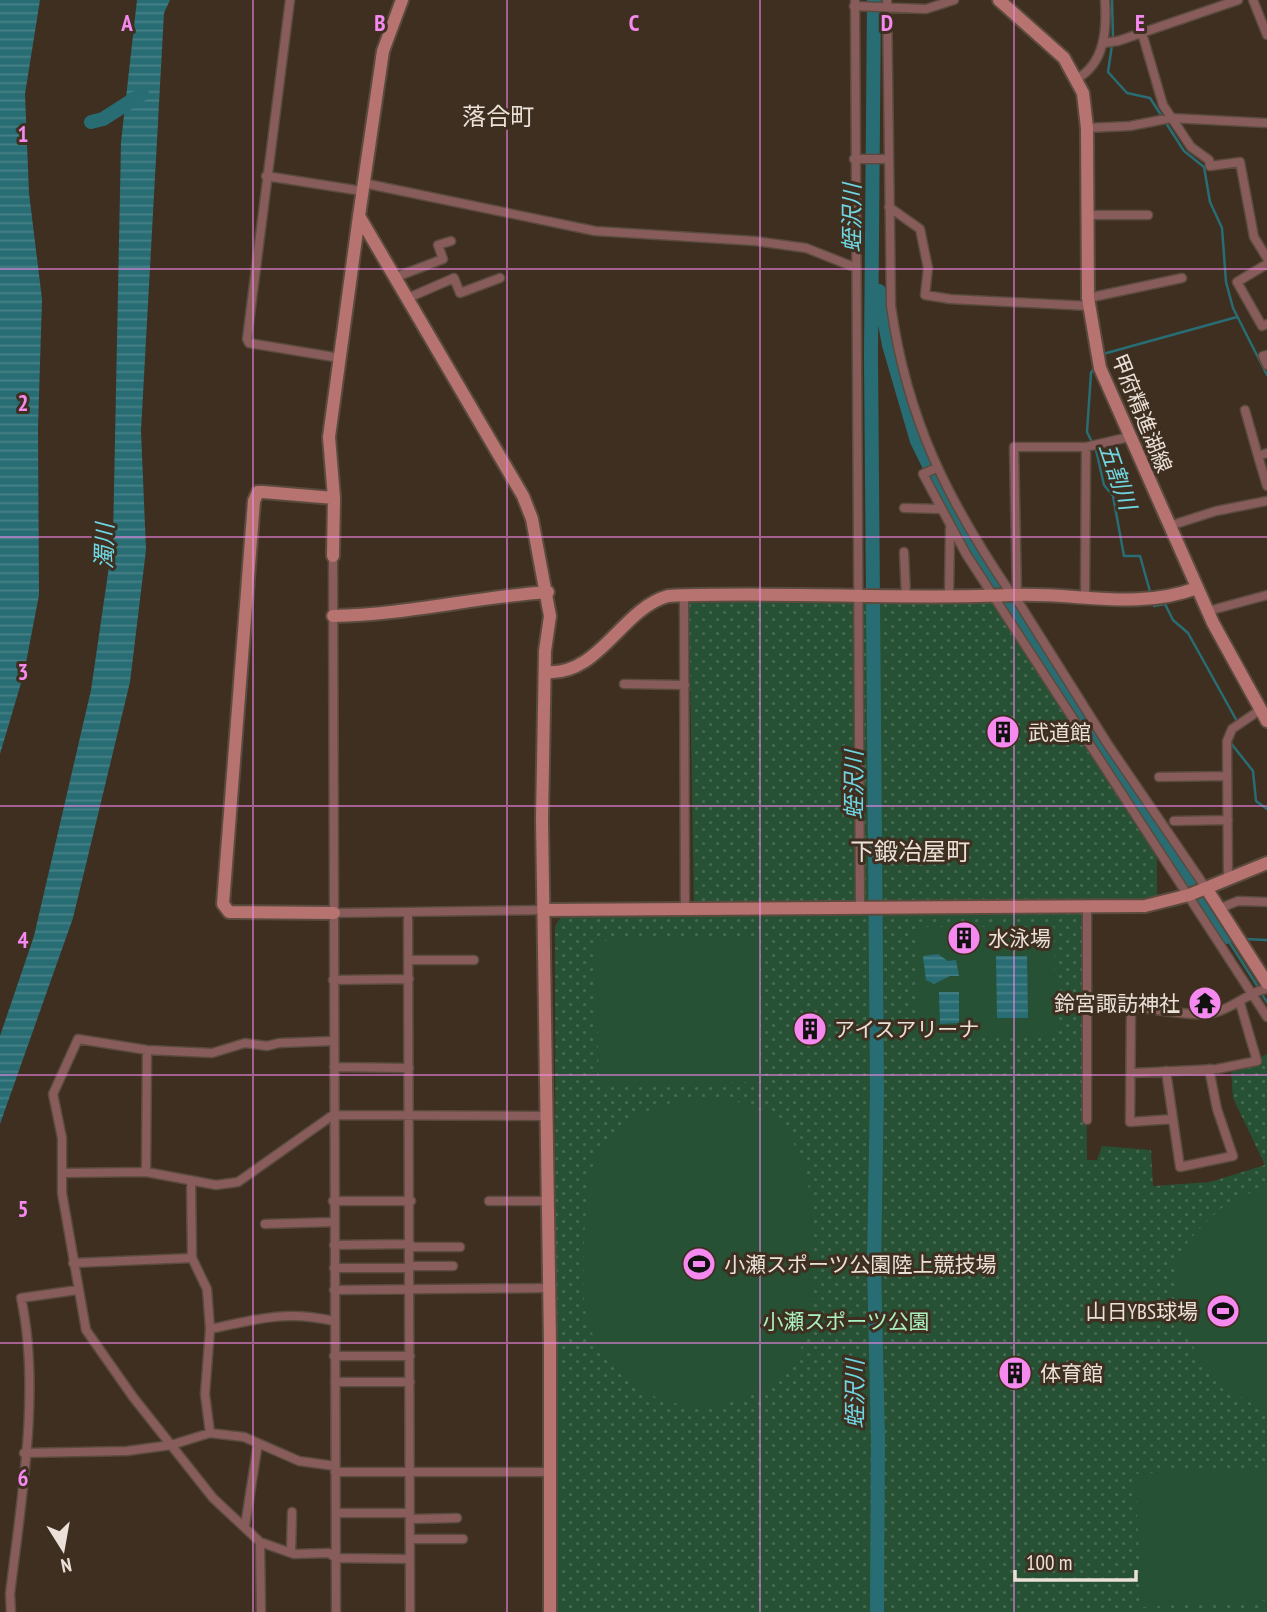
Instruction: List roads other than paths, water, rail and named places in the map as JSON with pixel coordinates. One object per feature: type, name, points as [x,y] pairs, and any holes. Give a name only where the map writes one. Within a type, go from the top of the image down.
[{"type":"street","points":[[290,0],[247,340],[249,343],[340,358]]},
{"type":"street","points":[[863,908],[862,597],[854,267],[857,159],[856,4],[886,3],[926,9],[954,0]]},
{"type":"street","name":"甲府精進湖線","points":[[999,0],[1064,58],[1076,79],[1086,106],[1088,302],[1100,368],[1197,588],[1263,716]]},
{"type":"street","points":[[1076,79],[1094,65],[1103,43],[1105,0]]},
{"type":"street","points":[[1103,43],[1142,33],[1238,0]]},
{"type":"street","points":[[1253,0],[1267,36]]},
{"type":"street","points":[[336,1612],[333,1201],[334,498],[329,438],[383,51],[398,1]]},
{"type":"street","points":[[886,3],[886,159],[891,306],[904,374],[936,468],[972,537],[1014,595],[1197,892],[1261,990]]},
{"type":"street","points":[[1142,33],[1158,97],[1191,147],[1209,160],[1210,166],[1240,162],[1254,237],[1267,258]]},
{"type":"street","points":[[1087,128],[1130,126],[1171,118],[1267,123]]},
{"type":"street","points":[[857,159],[886,159]]},
{"type":"street","points":[[266,176],[362,187],[595,231],[755,240],[806,248],[854,267]]},
{"type":"street","points":[[889,207],[920,229],[928,268],[925,295],[959,300],[1088,302],[1182,278]]},
{"type":"street","points":[[1088,215],[1148,215]]},
{"type":"street","points":[[359,216],[523,496],[532,519],[548,592],[550,616],[545,672],[544,910],[550,1288],[550,1612]]},
{"type":"street","points":[[396,277],[443,259],[438,245],[452,241]]},
{"type":"street","points":[[1267,264],[1237,282],[1262,326],[1267,324]]},
{"type":"street","points":[[408,298],[454,278],[460,293],[500,278]]},
{"type":"street","points":[[1267,355],[1263,356],[1267,365]]},
{"type":"street","points":[[1245,410],[1263,454],[1267,486]]},
{"type":"street","points":[[1014,595],[1014,447],[1087,446],[1129,437]]},
{"type":"street","points":[[1085,597],[1087,446]]},
{"type":"street","points":[[936,468],[923,474],[950,527],[1093,753],[1197,892],[1218,909],[1238,938],[1261,990],[1267,1017]]},
{"type":"street","points":[[334,498],[258,492],[254,501],[223,904],[229,912],[408,914],[544,910],[1145,906],[1197,892],[1267,863]]},
{"type":"street","points":[[1169,526],[1216,511],[1267,501]]},
{"type":"street","points":[[904,508],[940,509]]},
{"type":"street","points":[[949,596],[950,527]]},
{"type":"street","points":[[904,552],[906,596]]},
{"type":"street","points":[[545,672],[567,670],[585,661],[649,602],[684,596],[1014,595],[1154,600],[1197,588]]},
{"type":"street","points":[[332,616],[387,614],[487,596],[548,592]]},
{"type":"street","points":[[1208,611],[1267,595]]},
{"type":"street","points":[[684,596],[685,909]]},
{"type":"street","points":[[624,684],[685,685]]},
{"type":"street","points":[[1228,880],[1227,741],[1232,729],[1242,722],[1263,716]]},
{"type":"street","points":[[1093,753],[1107,743]]},
{"type":"street","points":[[1158,777],[1227,776]]},
{"type":"street","points":[[1174,821],[1228,820]]},
{"type":"street","points":[[1218,909],[1238,901],[1267,902]]},
{"type":"street","points":[[1087,907],[1087,1120]]},
{"type":"street","points":[[408,914],[411,1201],[410,1612]]},
{"type":"street","points":[[409,960],[474,960]]},
{"type":"street","points":[[333,980],[409,979]]},
{"type":"street","points":[[1173,1119],[1130,1122],[1131,1009],[1158,1008],[1208,1014],[1241,1003],[1261,990]]},
{"type":"street","points":[[1132,1073],[1209,1069],[1257,1061],[1241,1003]]},
{"type":"street","points":[[333,1041],[267,1046],[244,1043],[212,1053],[147,1050],[78,1039],[53,1094],[62,1138],[62,1173],[73,1263],[86,1330],[170,1445],[213,1498],[260,1542],[291,1553],[329,1553],[336,1559],[409,1559]]},
{"type":"street","points":[[146,1172],[147,1050]]},
{"type":"street","points":[[334,1067],[409,1068]]},
{"type":"street","points":[[1166,1071],[1180,1167],[1233,1156],[1217,1109],[1209,1069]]},
{"type":"street","points":[[62,1173],[146,1172],[216,1185],[238,1182],[333,1115],[547,1116]]},
{"type":"street","points":[[191,1181],[192,1258],[207,1289],[210,1329],[205,1394],[210,1433]]},
{"type":"street","points":[[333,1201],[411,1201]]},
{"type":"street","points":[[489,1201],[548,1201]]},
{"type":"street","points":[[265,1224],[334,1222]]},
{"type":"street","points":[[334,1245],[460,1247]]},
{"type":"street","points":[[73,1263],[192,1258]]},
{"type":"street","points":[[334,1268],[453,1266]]},
{"type":"street","points":[[334,1290],[550,1288]]},
{"type":"street","points":[[11,1612],[10,1594],[30,1396],[28,1331],[21,1298],[77,1290]]},
{"type":"street","points":[[210,1329],[276,1315],[301,1314],[334,1321]]},
{"type":"street","points":[[334,1356],[410,1356]]},
{"type":"street","points":[[335,1382],[410,1382]]},
{"type":"street","points":[[24,1453],[115,1451],[170,1445],[210,1433],[244,1437],[299,1461],[335,1469],[551,1472]]},
{"type":"street","points":[[245,1526],[258,1443]]},
{"type":"street","points":[[291,1553],[292,1512]]},
{"type":"street","points":[[336,1513],[457,1518]]},
{"type":"street","points":[[410,1539],[463,1539]]},
{"type":"street","points":[[260,1542],[261,1612]]},
{"type":"water","points":[[0,0],[40,0],[25,94],[29,193],[42,299],[38,428],[39,595],[24,673],[0,754]]},
{"type":"water","points":[[137,0],[170,0],[164,13],[141,431],[146,550],[130,682],[73,918],[0,1124],[0,1036],[34,936],[91,690],[113,539],[121,142]]},
{"type":"water","points":[[938,954],[948,961],[956,960],[959,976],[950,976],[934,984],[926,980],[923,956]]},
{"type":"water","points":[[996,956],[1027,956],[1028,1018],[997,1018]]},
{"type":"water","points":[[939,992],[959,992],[959,1023],[940,1024]]},
{"type":"waterway","name":"蛭沢川","points":[[874,0],[871,356],[877,1091],[874,1265],[878,1438],[877,1612]]},
{"type":"waterway","name":"五割川","points":[[1112,0],[1113,38]]},
{"type":"waterway","name":"五割川","points":[[1112,45],[1108,72],[1127,93],[1150,98],[1184,151],[1204,167],[1210,202],[1222,228],[1226,282],[1233,308],[1267,375]]},
{"type":"waterway","points":[[91,122],[103,119],[142,94]]},
{"type":"waterway","points":[[879,291],[889,345],[917,441],[955,519],[999,593],[1226,937]]},
{"type":"waterway","name":"五割川","points":[[1103,354],[1237,317]]},
{"type":"waterway","name":"五割川","points":[[1096,365],[1091,373],[1087,432],[1096,450],[1104,485],[1113,496],[1124,556],[1140,556],[1151,595]]},
{"type":"waterway","name":"五割川","points":[[1153,602],[1154,606],[1165,604],[1173,620],[1188,633],[1238,723]]},
{"type":"waterway","name":"五割川","points":[[1230,742],[1253,771],[1256,801],[1267,809]]},
{"type":"waterway","name":"五割川","points":[[1234,938],[1226,937],[1258,987]]},
{"type":"waterway","name":"五割川","points":[[1244,939],[1267,940]]},
{"type":"waterway","name":"五割川","points":[[1261,993],[1267,1002]]},
{"type":"place","name":"武道館","points":[[1003,732]]},
{"type":"place","name":"水泳場","points":[[964,938]]},
{"type":"place","name":"鈴宮諏訪神社","points":[[1205,1003]]},
{"type":"place","name":"アイスアリーナ","points":[[810,1029]]},
{"type":"place","name":"小瀬スポーツ公園陸上競技場","points":[[699,1264]]},
{"type":"place","name":"山日YBS球場","points":[[1223,1311]]},
{"type":"place","name":"体育館","points":[[1015,1373]]},
{"type":"district","name":"落合町","points":[[498,116]]},
{"type":"district","name":"下鍛冶屋町","points":[[910,851]]},
{"type":"water label","name":"濁川","points":[[104,546]]},
{"type":"park label","name":"小瀬スポーツ公園","points":[[846,1321]]}]
